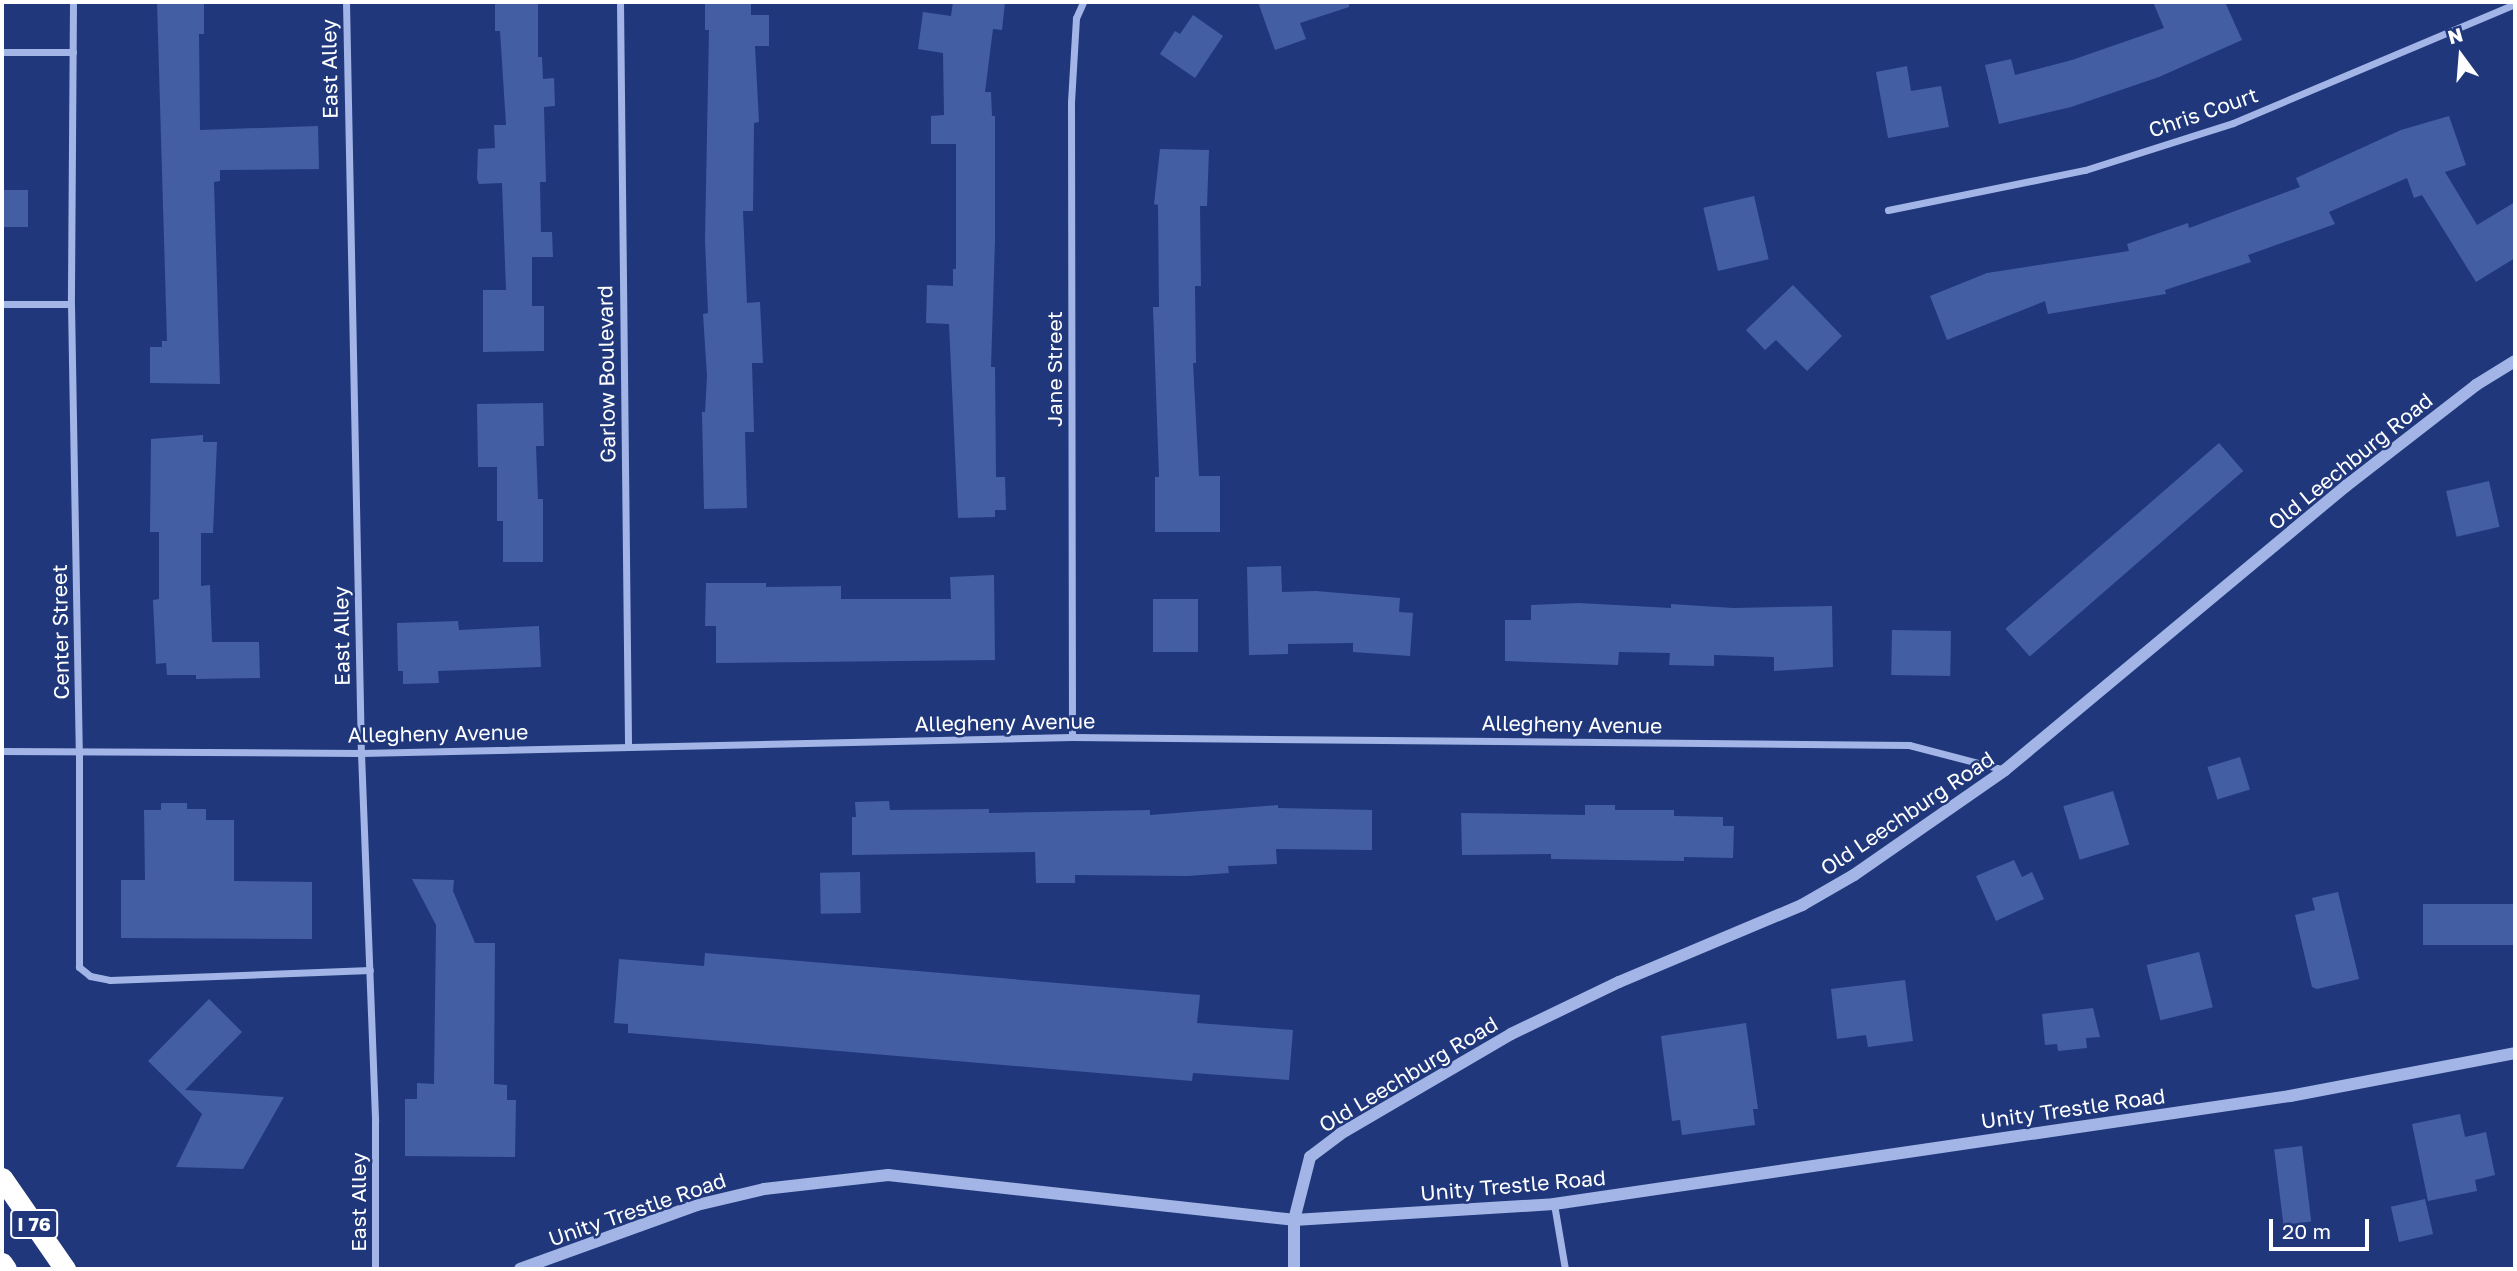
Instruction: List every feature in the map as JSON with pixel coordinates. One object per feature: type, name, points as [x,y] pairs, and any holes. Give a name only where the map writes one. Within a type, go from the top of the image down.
[{"type":"highway","name":"I 76","points":[[2,1178],[65,1269]]},
{"type":"highway","name":"I 76","points":[[2,1263],[6,1269]]},
{"type":"street","name":"Center Street","points":[[73,2],[71,304],[79,753],[79,967],[90,976],[110,980],[370,970]]},
{"type":"street","name":"East Alley","points":[[346,2],[361,753],[375,1121],[375,1269]]},
{"type":"street","name":"Garlow Boulevard","points":[[620,2],[628,746]]},
{"type":"street","name":"Jane Street","points":[[1072,737],[1071,103],[1076,18],[1083,2]]},
{"type":"street","name":"Chris Court","points":[[1888,210],[2085,170],[2233,123],[2515,4]]},
{"type":"street","points":[[2,52],[73,52]]},
{"type":"street","points":[[2,304],[71,304]]},
{"type":"street","name":"Old Leechburg Road","points":[[1294,1269],[1294,1220],[1310,1157],[1340,1134],[1511,1034],[1619,982],[1802,905],[1854,875],[2005,770],[2346,486],[2476,385],[2515,361]]},
{"type":"street","name":"Allegheny Avenue","points":[[2,751],[361,753],[1072,737],[1909,745],[2005,770]]},
{"type":"street","name":"Unity Trestle Road","points":[[520,1269],[697,1205],[764,1189],[888,1175],[1294,1220],[1555,1204],[2290,1096],[2515,1053]]},
{"type":"street","points":[[1555,1204],[1565,1269]]},
{"type":"building","points":[[157,2],[204,2],[204,34],[199,34],[200,130],[318,126],[319,169],[220,170],[220,181],[214,182],[220,384],[150,383],[150,347],[162,347],[162,341],[167,341]]},
{"type":"building","points":[[495,2],[538,2],[538,57],[542,57],[543,79],[554,78],[555,106],[544,107],[546,182],[540,182],[541,232],[552,232],[553,257],[532,257],[532,306],[544,306],[544,351],[483,352],[483,290],[506,290],[502,183],[479,184],[477,179],[478,149],[495,148],[494,125],[506,125],[500,31],[495,31]]},
{"type":"building","points":[[705,2],[751,2],[751,15],[769,15],[769,46],[755,46],[759,122],[754,123],[753,211],[743,211],[747,303],[760,302],[763,363],[752,363],[754,432],[745,432],[747,508],[704,509],[702,412],[705,412],[707,376],[703,314],[708,313],[705,240],[709,30],[705,30]]},
{"type":"building","points":[[953,2],[1005,2],[1002,30],[993,29],[985,92],[991,92],[992,116],[995,116],[991,367],[995,367],[996,477],[1005,477],[1006,510],[995,510],[995,517],[958,518],[949,324],[926,323],[927,285],[953,286],[953,269],[956,269],[956,144],[931,144],[931,116],[944,115],[943,53],[918,49],[923,12],[951,16]]},
{"type":"building","points":[[1258,2],[1349,2],[1349,7],[1300,23],[1306,39],[1275,50]]},
{"type":"building","points":[[2153,2],[2225,2],[2242,40],[2159,77],[2071,107],[1999,124],[1985,65],[2011,59],[2015,75],[2072,60],[2164,28]]},
{"type":"building","points":[[1193,15],[1223,36],[1195,78],[1160,54],[1175,31],[1180,34]]},
{"type":"building","points":[[1907,66],[1911,91],[1941,86],[1949,127],[1888,138],[1876,72]]},
{"type":"building","points":[[2449,116],[2466,165],[2445,172],[2477,225],[2515,202],[2515,258],[2476,282],[2422,195],[2414,198],[2407,178],[2329,212],[2335,224],[2248,255],[2251,262],[2165,290],[2166,294],[2048,314],[2045,301],[1947,340],[1930,296],[1987,273],[2129,251],[2127,244],[2188,223],[2189,228],[2300,187],[2296,178],[2401,130]]},
{"type":"building","points":[[1160,149],[1209,150],[1207,206],[1200,206],[1201,286],[1195,286],[1196,363],[1193,363],[1199,476],[1220,476],[1220,532],[1155,532],[1155,477],[1159,477],[1153,307],[1159,307],[1158,205],[1154,204]]},
{"type":"building","points":[[2,190],[28,190],[28,227],[2,227]]},
{"type":"building","points":[[1754,196],[1769,259],[1718,271],[1703,208]]},
{"type":"building","points":[[1793,285],[1842,336],[1807,371],[1776,340],[1765,350],[1746,330]]},
{"type":"building","points":[[543,403],[544,446],[536,446],[538,499],[543,499],[543,562],[503,562],[503,521],[497,521],[497,467],[478,467],[477,404]]},
{"type":"building","points":[[203,435],[203,442],[217,442],[213,533],[201,533],[201,586],[210,585],[212,642],[259,642],[260,678],[196,679],[196,675],[167,675],[166,663],[156,664],[153,600],[159,599],[159,532],[150,532],[151,439]]},
{"type":"building","points":[[2219,443],[2243,471],[2030,657],[2005,629]]},
{"type":"building","points":[[2489,481],[2500,527],[2457,537],[2446,491]]},
{"type":"building","points":[[1281,566],[1282,592],[1316,591],[1400,598],[1399,612],[1413,613],[1410,656],[1353,652],[1353,643],[1288,644],[1288,654],[1249,655],[1247,567]]},
{"type":"building","points":[[994,575],[995,660],[716,663],[716,626],[705,626],[706,583],[766,583],[766,587],[841,586],[841,599],[951,599],[950,577]]},
{"type":"building","points":[[1153,599],[1198,599],[1198,652],[1153,652]]},
{"type":"building","points":[[1579,603],[1671,608],[1671,604],[1733,608],[1832,606],[1833,667],[1774,671],[1774,657],[1714,655],[1714,666],[1669,665],[1670,653],[1619,652],[1618,665],[1505,661],[1505,620],[1531,620],[1531,605]]},
{"type":"building","points":[[458,621],[459,630],[539,626],[541,667],[438,671],[439,683],[403,684],[403,671],[398,671],[397,623]]},
{"type":"building","points":[[1892,630],[1951,631],[1950,676],[1891,675]]},
{"type":"building","points":[[2240,757],[2250,790],[2217,799],[2207,767]]},
{"type":"building","points":[[2113,791],[2129,845],[2080,860],[2063,806]]},
{"type":"building","points":[[889,801],[890,810],[989,809],[989,813],[1150,810],[1150,815],[1278,805],[1278,808],[1372,810],[1372,850],[1276,849],[1277,864],[1228,866],[1229,873],[1188,876],[1075,875],[1075,883],[1036,883],[1035,852],[852,855],[852,817],[856,817],[855,802]]},
{"type":"building","points":[[161,803],[187,803],[187,809],[206,809],[206,820],[234,820],[234,881],[312,882],[312,939],[121,938],[121,880],[145,880],[144,810],[161,810]]},
{"type":"building","points":[[1585,805],[1615,805],[1615,810],[1674,810],[1674,816],[1723,817],[1723,826],[1734,826],[1733,858],[1684,857],[1684,861],[1551,859],[1551,854],[1462,855],[1461,813],[1585,815]]},
{"type":"building","points":[[2014,860],[2022,877],[2032,872],[2044,899],[1996,921],[1976,876]]},
{"type":"building","points":[[860,872],[861,913],[821,914],[820,873]]},
{"type":"building","points":[[412,879],[454,880],[453,891],[475,943],[495,943],[494,1084],[507,1085],[507,1100],[516,1100],[515,1157],[405,1156],[405,1099],[417,1099],[417,1083],[434,1084],[436,925]]},
{"type":"building","points":[[2338,892],[2359,979],[2317,989],[2312,987],[2295,915],[2315,910],[2312,898]]},
{"type":"building","points":[[2423,904],[2515,904],[2515,945],[2423,945]]},
{"type":"building","points":[[2199,952],[2213,1007],[2160,1020],[2147,965]]},
{"type":"building","points":[[705,953],[1200,995],[1197,1023],[1293,1030],[1289,1080],[1193,1073],[1192,1081],[628,1033],[628,1024],[614,1023],[619,959],[704,966]]},
{"type":"building","points":[[1905,980],[1913,1041],[1868,1047],[1866,1035],[1837,1039],[1831,989]]},
{"type":"building","points":[[209,999],[242,1032],[185,1090],[284,1097],[243,1169],[176,1167],[202,1114],[148,1061]]},
{"type":"building","points":[[2093,1008],[2100,1037],[2086,1038],[2087,1048],[2058,1051],[2057,1044],[2045,1045],[2042,1014]]},
{"type":"building","points":[[1746,1023],[1758,1109],[1753,1109],[1755,1125],[1682,1135],[1680,1120],[1672,1121],[1661,1036]]},
{"type":"building","points":[[2460,1114],[2465,1137],[2486,1132],[2495,1175],[2475,1180],[2477,1191],[2428,1201],[2412,1124]]},
{"type":"building","points":[[2302,1146],[2311,1221],[2283,1225],[2274,1149]]},
{"type":"building","points":[[2425,1199],[2433,1234],[2399,1242],[2391,1207]]}]
